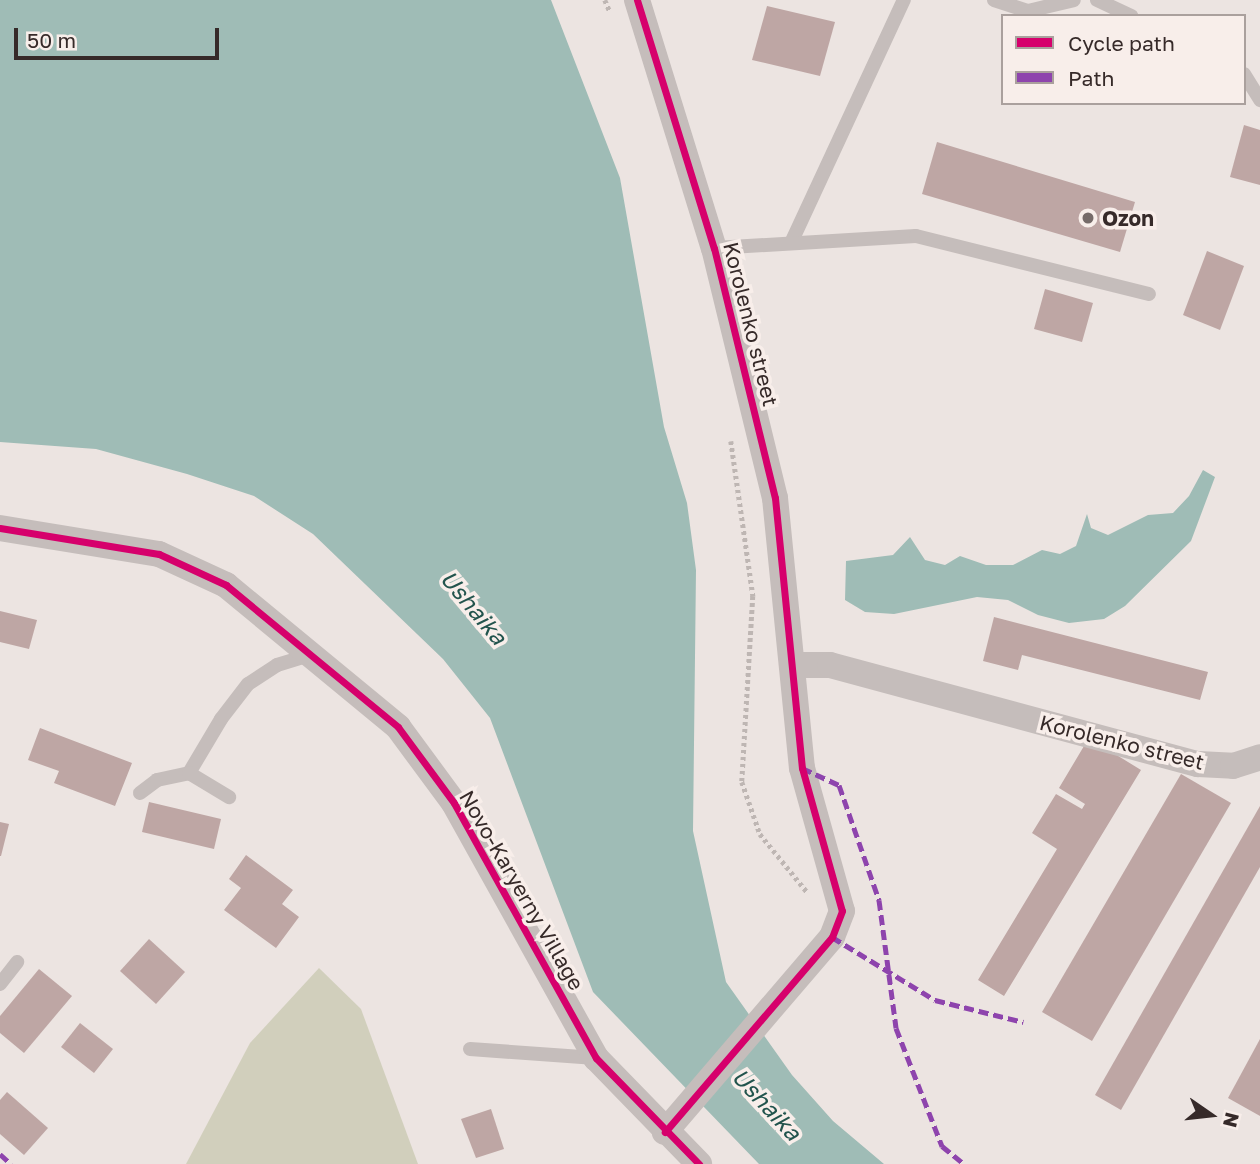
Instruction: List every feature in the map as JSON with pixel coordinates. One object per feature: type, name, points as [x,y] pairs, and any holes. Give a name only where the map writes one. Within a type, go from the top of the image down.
[{"type":"street","name":"Korolenko street","points":[[637,0],[714,248],[775,498],[792,665],[830,664],[1198,764],[1258,761]]},
{"type":"street","name":"Novo-Karyerny Village","points":[[0,528],[159,554],[226,585],[314,654],[398,727],[454,803],[596,1058],[670,1128],[699,1164]]},
{"type":"street","points":[[670,1128],[832,937],[842,911],[841,897],[802,768],[792,665]]},
{"type":"lane","points":[[791,243],[904,0]]},
{"type":"lane","points":[[994,0],[1028,11],[1074,0]]},
{"type":"lane","points":[[1097,0],[1128,14]]},
{"type":"lane","points":[[1246,77],[1260,100]]},
{"type":"lane","points":[[714,248],[916,236],[1149,295]]},
{"type":"lane","points":[[188,773],[221,719],[248,684],[277,665],[314,654]]},
{"type":"lane","points":[[140,793],[157,780],[188,773],[229,797]]},
{"type":"lane","points":[[0,984],[18,962]]},
{"type":"lane","points":[[470,1049],[596,1058]]},
{"type":"path","points":[[605,0],[615,26]]},
{"type":"path","points":[[731,439],[753,596],[742,782],[760,834],[810,897]]},
{"type":"shaded area","points":[[319,968],[361,1009],[418,1164],[186,1164],[250,1043]]},
{"type":"water","name":"Ushaika","points":[[0,0],[551,0],[620,178],[664,427],[687,503],[696,570],[693,831],[726,982],[792,1075],[833,1121],[884,1164],[759,1164],[593,992],[490,718],[443,659],[313,534],[254,496],[187,474],[96,449],[0,442]]},
{"type":"water","points":[[1203,470],[1215,477],[1191,541],[1125,606],[1104,619],[1069,623],[1038,615],[1008,600],[977,597],[894,614],[865,612],[845,600],[846,561],[893,555],[910,537],[925,560],[945,565],[960,556],[986,565],[1013,565],[1042,550],[1060,554],[1076,546],[1087,514],[1091,528],[1108,535],[1148,515],[1173,513],[1189,496]]},
{"type":"building","points":[[767,6],[835,22],[820,76],[752,60]]},
{"type":"building","points":[[1244,125],[1260,130],[1260,185],[1230,177]]},
{"type":"building","points":[[937,142],[1135,202],[1120,252],[922,194]]},
{"type":"building","points":[[1207,251],[1244,266],[1220,330],[1183,315]]},
{"type":"building","points":[[1045,289],[1093,303],[1082,342],[1034,329]]},
{"type":"building","points":[[0,611],[37,620],[29,649],[0,642]]},
{"type":"building","points":[[994,617],[1208,672],[1200,700],[1022,655],[1018,670],[983,661]]},
{"type":"building","points":[[40,728],[132,763],[115,806],[54,783],[59,771],[28,760]]},
{"type":"building","points":[[1084,746],[1115,754],[1141,770],[1004,996],[978,980],[1057,849],[1032,833],[1056,794],[1082,809],[1085,804],[1059,788]]},
{"type":"building","points":[[1181,774],[1231,803],[1092,1041],[1042,1012]]},
{"type":"building","points":[[149,802],[221,819],[214,849],[142,832]]},
{"type":"building","points":[[1260,806],[1260,867],[1121,1110],[1095,1095]]},
{"type":"building","points":[[0,822],[9,824],[1,856],[0,856]]},
{"type":"building","points":[[246,855],[293,890],[282,904],[299,917],[276,948],[224,910],[241,888],[229,879]]},
{"type":"building","points":[[149,939],[185,972],[156,1004],[120,971]]},
{"type":"building","points":[[39,969],[72,996],[24,1053],[0,1033],[0,1016]]},
{"type":"building","points":[[80,1023],[113,1049],[94,1073],[61,1047]]},
{"type":"building","points":[[1260,1039],[1260,1116],[1228,1098]]},
{"type":"building","points":[[7,1092],[48,1128],[24,1155],[0,1134],[0,1100]]},
{"type":"building","points":[[491,1109],[504,1149],[476,1158],[461,1119]]},
{"type":"marked path","points":[[802,768],[839,785],[879,900],[896,1028],[942,1146],[964,1164]]},
{"type":"marked path","points":[[832,937],[935,1000],[1023,1022]]},
{"type":"marked path","points":[[0,1154],[11,1164]]},
{"type":"cycle path","points":[[637,0],[714,248],[775,498],[802,768],[842,911],[832,937],[665,1132]]},
{"type":"cycle path","points":[[0,528],[159,554],[226,585],[398,727],[454,803],[596,1058],[699,1164]]},
{"type":"place","name":"Ozon","points":[[1088,218]]}]
